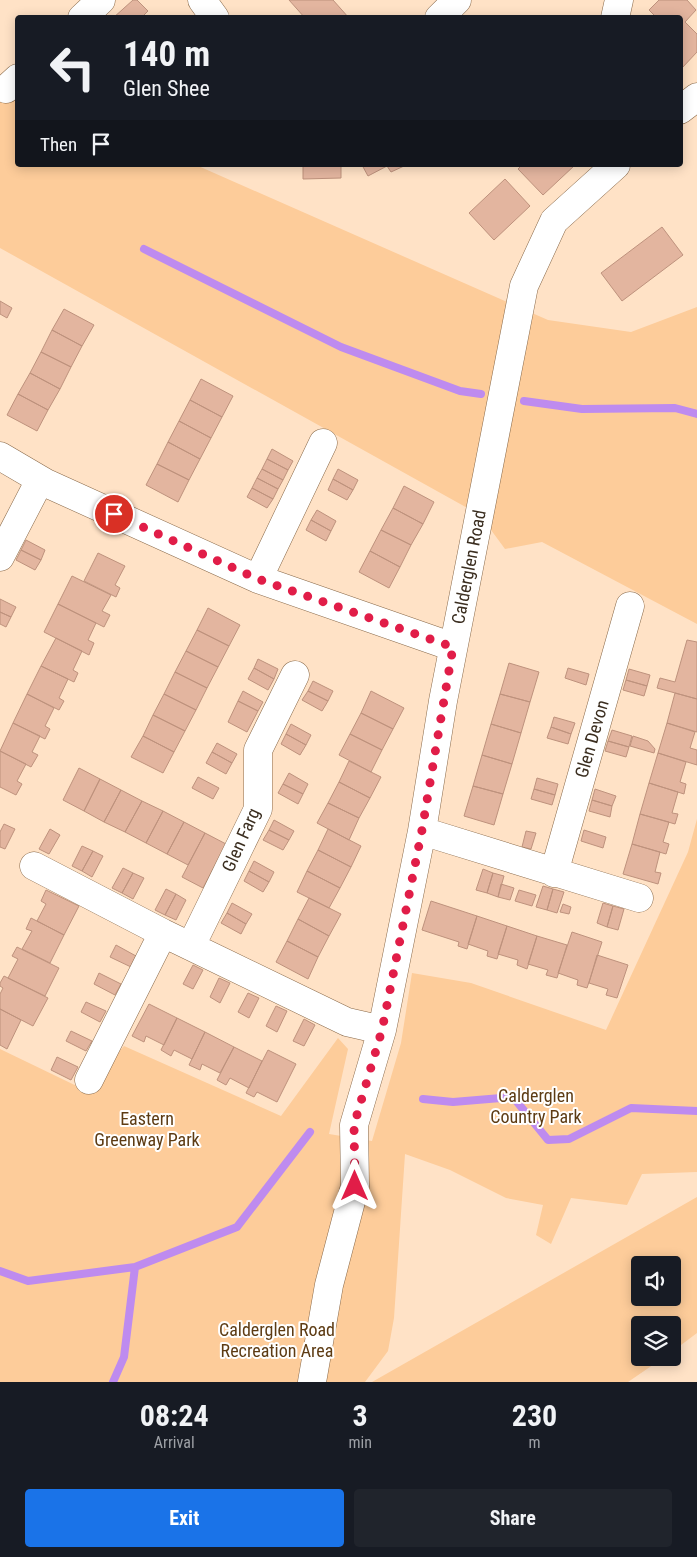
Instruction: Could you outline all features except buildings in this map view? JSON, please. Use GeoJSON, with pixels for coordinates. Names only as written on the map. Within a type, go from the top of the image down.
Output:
{"type":"FeatureCollection","features":[{"type":"Feature","properties":{"kind":"street"},"geometry":{"type":"LineString","coordinates":[[85,15],[101,0]]}},
{"type":"Feature","properties":{"kind":"street"},"geometry":{"type":"LineString","coordinates":[[202,0],[213,15]]}},
{"type":"Feature","properties":{"kind":"street"},"geometry":{"type":"LineString","coordinates":[[442,15],[457,0]]}},
{"type":"Feature","properties":{"kind":"street"},"geometry":{"type":"LineString","coordinates":[[616,15],[619,0]]}},
{"type":"Feature","properties":{"kind":"street"},"geometry":{"type":"LineString","coordinates":[[683,108],[697,97]]}},
{"type":"Feature","properties":{"kind":"street","name":"Calderglen Road"},"geometry":{"type":"LineString","coordinates":[[312,1382],[328,1284],[355,1186],[354,1125],[382,1030],[422,830],[453,647],[524,286],[554,220],[614,167]]}},
{"type":"Feature","properties":{"kind":"street"},"geometry":{"type":"LineString","coordinates":[[258,579],[323,444]]}},
{"type":"Feature","properties":{"kind":"street"},"geometry":{"type":"LineString","coordinates":[[0,456],[40,480],[258,579],[453,647]]}},
{"type":"Feature","properties":{"kind":"street"},"geometry":{"type":"LineString","coordinates":[[0,557],[40,480]]}},
{"type":"Feature","properties":{"kind":"street","name":"Glen Devon"},"geometry":{"type":"LineString","coordinates":[[554,873],[630,606]]}},
{"type":"Feature","properties":{"kind":"street","name":"Glen Farg"},"geometry":{"type":"LineString","coordinates":[[191,946],[258,809],[258,750],[295,675]]}},
{"type":"Feature","properties":{"kind":"street"},"geometry":{"type":"LineString","coordinates":[[422,830],[554,873],[639,898]]}},
{"type":"Feature","properties":{"kind":"street"},"geometry":{"type":"LineString","coordinates":[[34,866],[163,933],[346,1022],[382,1030]]}},
{"type":"Feature","properties":{"kind":"street"},"geometry":{"type":"LineString","coordinates":[[89,1080],[163,933]]}},
{"type":"Feature","properties":{"kind":"green space"},"geometry":{"type":"Polygon","coordinates":[[[0,79],[15,85],[15,167],[201,167],[548,320],[631,332],[697,307],[697,624],[542,542],[505,549],[480,515],[0,248],[0,79]]]}},
{"type":"Feature","properties":{"kind":"green space"},"geometry":{"type":"Polygon","coordinates":[[[697,819],[697,1172],[642,1174],[627,1205],[571,1198],[551,1244],[536,1235],[543,1205],[506,1198],[450,1170],[405,1154],[394,1318],[388,1351],[365,1382],[0,1382],[0,1049],[85,1090],[124,1046],[281,1116],[338,1038],[348,1049],[329,1134],[372,1141],[401,1043],[412,973],[471,983],[606,1030],[688,852],[697,819]]]}},
{"type":"Feature","properties":{"kind":"green space"},"geometry":{"type":"Polygon","coordinates":[[[697,1197],[697,1333],[681,1345],[681,1316],[631,1316],[631,1366],[651,1366],[628,1382],[372,1382],[697,1197]]]}},
{"type":"Feature","properties":{"kind":"waterway"},"geometry":{"type":"LineString","coordinates":[[144,249],[341,347],[460,391],[481,394]]}},
{"type":"Feature","properties":{"kind":"waterway"},"geometry":{"type":"LineString","coordinates":[[524,401],[582,409],[675,408],[697,414]]}},
{"type":"Feature","properties":{"kind":"waterway"},"geometry":{"type":"LineString","coordinates":[[423,1099],[453,1102],[513,1097],[548,1140],[569,1139],[631,1108],[697,1111]]}},
{"type":"Feature","properties":{"kind":"waterway"},"geometry":{"type":"LineString","coordinates":[[113,1382],[124,1357],[135,1267],[237,1227],[310,1132]]}},
{"type":"Feature","properties":{"kind":"waterway"},"geometry":{"type":"LineString","coordinates":[[0,1271],[28,1281],[135,1267]]}},
{"type":"Feature","properties":{"kind":"route"},"geometry":{"type":"LineString","coordinates":[[114,514],[258,579],[453,647],[422,830],[382,1030],[354,1125],[355,1186]]}},
{"type":"Feature","properties":{"kind":"park label","name":"Calderglen Country Park"},"geometry":{"type":"Point","coordinates":[536,1106]}},
{"type":"Feature","properties":{"kind":"park label","name":"Eastern Greenway Park"},"geometry":{"type":"Point","coordinates":[147,1129]}},
{"type":"Feature","properties":{"kind":"park label","name":"Calderglen Road Recreation Area"},"geometry":{"type":"Point","coordinates":[277,1340]}}]}
